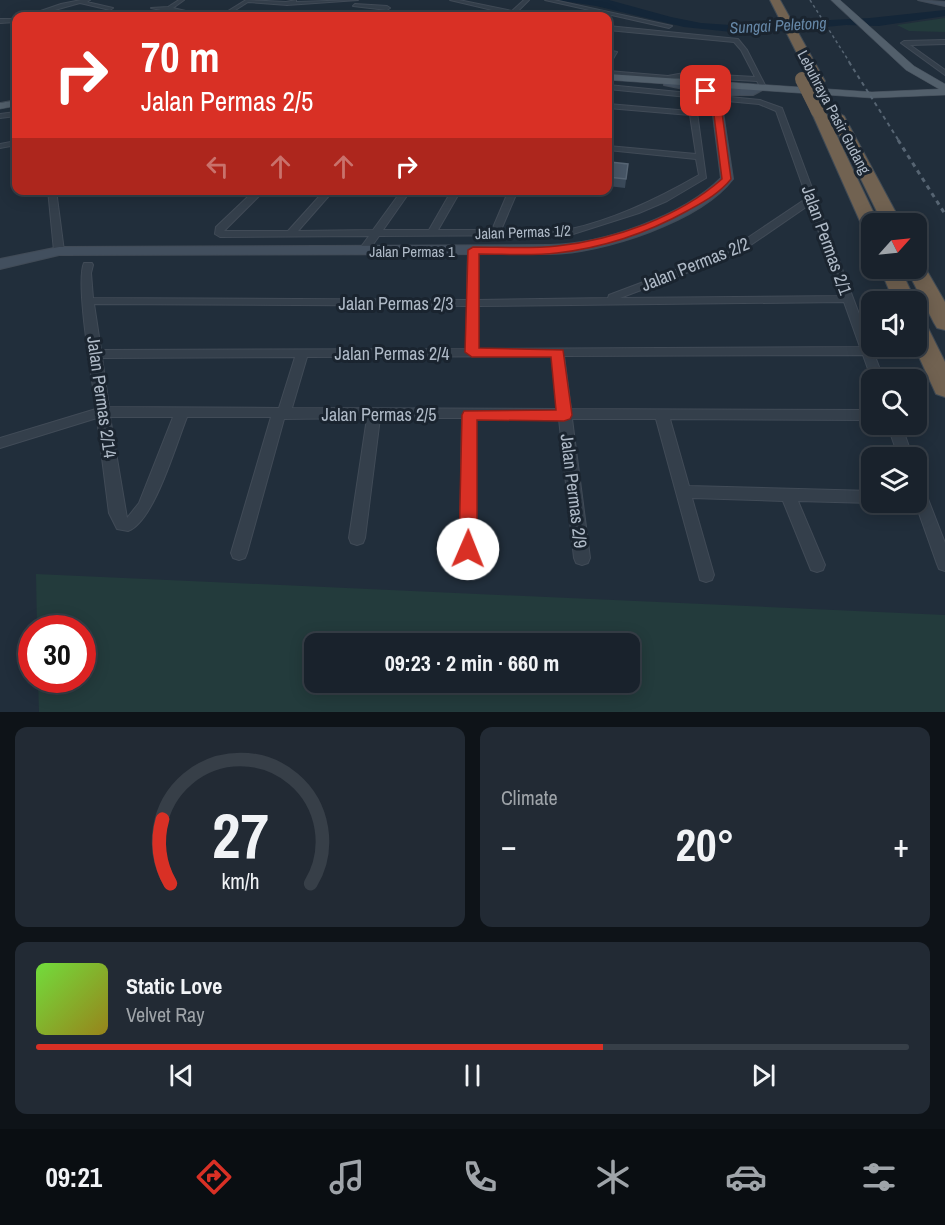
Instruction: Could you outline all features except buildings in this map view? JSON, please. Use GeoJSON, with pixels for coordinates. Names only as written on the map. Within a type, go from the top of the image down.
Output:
{"type":"FeatureCollection","features":[{"type":"Feature","properties":{"kind":"highway","name":"Lebuhraya Pasir Gudang"},"geometry":{"type":"LineString","coordinates":[[763,0],[773,20],[787,34],[818,81],[826,111],[866,213]]}},
{"type":"Feature","properties":{"kind":"highway","name":"Lebuhraya Pasir Gudang"},"geometry":{"type":"LineString","coordinates":[[776,0],[786,19],[787,34],[802,79],[826,111],[886,213]]}},
{"type":"Feature","properties":{"kind":"highway"},"geometry":{"type":"LineString","coordinates":[[922,279],[945,323]]}},
{"type":"Feature","properties":{"kind":"highway"},"geometry":{"type":"LineString","coordinates":[[927,350],[945,388]]}},
{"type":"Feature","properties":{"kind":"main road"},"geometry":{"type":"LineString","coordinates":[[835,0],[918,63],[945,78]]}},
{"type":"Feature","properties":{"kind":"main road"},"geometry":{"type":"LineString","coordinates":[[844,0],[858,16]]}},
{"type":"Feature","properties":{"kind":"main road"},"geometry":{"type":"LineString","coordinates":[[872,28],[910,68],[945,91]]}},
{"type":"Feature","properties":{"kind":"main road"},"geometry":{"type":"LineString","coordinates":[[918,63],[945,91]]}},
{"type":"Feature","properties":{"kind":"main road"},"geometry":{"type":"LineString","coordinates":[[908,93],[923,86],[925,83],[922,75]]}},
{"type":"Feature","properties":{"kind":"main road"},"geometry":{"type":"LineString","coordinates":[[612,76],[667,83],[761,86],[883,95],[926,96],[945,91]]}},
{"type":"Feature","properties":{"kind":"main road"},"geometry":{"type":"LineString","coordinates":[[883,95],[945,91]]}},
{"type":"Feature","properties":{"kind":"street"},"geometry":{"type":"LineString","coordinates":[[170,9],[182,0]]}},
{"type":"Feature","properties":{"kind":"street"},"geometry":{"type":"LineString","coordinates":[[287,4],[295,0]]}},
{"type":"Feature","properties":{"kind":"street"},"geometry":{"type":"LineString","coordinates":[[452,0],[508,12]]}},
{"type":"Feature","properties":{"kind":"street"},"geometry":{"type":"LineString","coordinates":[[514,12],[527,0]]}},
{"type":"Feature","properties":{"kind":"street"},"geometry":{"type":"LineString","coordinates":[[548,0],[604,12]]}},
{"type":"Feature","properties":{"kind":"street"},"geometry":{"type":"LineString","coordinates":[[922,0],[942,3]]}},
{"type":"Feature","properties":{"kind":"street"},"geometry":{"type":"LineString","coordinates":[[53,1],[85,1],[110,8]]}},
{"type":"Feature","properties":{"kind":"street"},"geometry":{"type":"LineString","coordinates":[[39,12],[71,1]]}},
{"type":"Feature","properties":{"kind":"street"},"geometry":{"type":"LineString","coordinates":[[230,12],[249,1],[287,4],[357,2],[387,8]]}},
{"type":"Feature","properties":{"kind":"street"},"geometry":{"type":"LineString","coordinates":[[154,8],[185,12]]}},
{"type":"Feature","properties":{"kind":"street"},"geometry":{"type":"LineString","coordinates":[[612,14],[692,31],[708,37]]}},
{"type":"Feature","properties":{"kind":"street"},"geometry":{"type":"LineString","coordinates":[[612,28],[730,38],[740,42],[761,86]]}},
{"type":"Feature","properties":{"kind":"street"},"geometry":{"type":"LineString","coordinates":[[945,42],[904,43],[945,73]]}},
{"type":"Feature","properties":{"kind":"street"},"geometry":{"type":"LineString","coordinates":[[612,62],[614,52]]}},
{"type":"Feature","properties":{"kind":"street"},"geometry":{"type":"LineString","coordinates":[[612,76],[668,78],[684,75],[761,86]]}},
{"type":"Feature","properties":{"kind":"street"},"geometry":{"type":"LineString","coordinates":[[612,77],[691,96],[716,98],[722,92],[753,92],[761,86]]}},
{"type":"Feature","properties":{"kind":"street"},"geometry":{"type":"LineString","coordinates":[[667,83],[706,91],[716,98]]}},
{"type":"Feature","properties":{"kind":"street","name":"Jalan Permas 1/2"},"geometry":{"type":"LineString","coordinates":[[256,195],[219,229],[220,234],[570,232],[636,211],[664,199],[703,176],[691,96]]}},
{"type":"Feature","properties":{"kind":"street","name":"Jalan Permas 2/1"},"geometry":{"type":"LineString","coordinates":[[716,98],[771,105],[779,110],[861,332]]}},
{"type":"Feature","properties":{"kind":"street","name":"Jalan Permas 1"},"geometry":{"type":"LineString","coordinates":[[0,264],[59,251],[555,250],[586,245],[662,220],[711,194],[727,179],[716,98]]}},
{"type":"Feature","properties":{"kind":"street"},"geometry":{"type":"LineString","coordinates":[[612,104],[694,112]]}},
{"type":"Feature","properties":{"kind":"street"},"geometry":{"type":"LineString","coordinates":[[612,148],[700,157]]}},
{"type":"Feature","properties":{"kind":"street"},"geometry":{"type":"LineString","coordinates":[[53,195],[59,251]]}},
{"type":"Feature","properties":{"kind":"street"},"geometry":{"type":"LineString","coordinates":[[289,235],[325,195]]}},
{"type":"Feature","properties":{"kind":"street"},"geometry":{"type":"LineString","coordinates":[[363,251],[403,195]]}},
{"type":"Feature","properties":{"kind":"street"},"geometry":{"type":"LineString","coordinates":[[431,234],[454,195]]}},
{"type":"Feature","properties":{"kind":"street"},"geometry":{"type":"LineString","coordinates":[[495,233],[512,195]]}},
{"type":"Feature","properties":{"kind":"street","name":"Jalan Permas 2/2"},"geometry":{"type":"LineString","coordinates":[[603,300],[735,251],[813,198]]}},
{"type":"Feature","properties":{"kind":"street"},"geometry":{"type":"LineString","coordinates":[[472,352],[473,250]]}},
{"type":"Feature","properties":{"kind":"street","name":"Jalan Permas 2/14"},"geometry":{"type":"LineString","coordinates":[[88,265],[86,273],[88,301],[117,513],[122,524],[128,525],[139,516],[145,507],[182,412]]}},
{"type":"Feature","properties":{"kind":"street","name":"Jalan Permas 2/3"},"geometry":{"type":"LineString","coordinates":[[88,301],[473,303],[848,298]]}},
{"type":"Feature","properties":{"kind":"street","name":"Jalan Permas 2/4"},"geometry":{"type":"LineString","coordinates":[[96,354],[861,351]]}},
{"type":"Feature","properties":{"kind":"street"},"geometry":{"type":"LineString","coordinates":[[239,553],[302,353]]}},
{"type":"Feature","properties":{"kind":"street","name":"Jalan Permas 2/9"},"geometry":{"type":"LineString","coordinates":[[558,353],[582,558]]}},
{"type":"Feature","properties":{"kind":"street","name":"Jalan Permas 2/5"},"geometry":{"type":"LineString","coordinates":[[0,443],[103,412],[861,415]]}},
{"type":"Feature","properties":{"kind":"street"},"geometry":{"type":"LineString","coordinates":[[357,538],[374,414]]}},
{"type":"Feature","properties":{"kind":"street"},"geometry":{"type":"LineString","coordinates":[[662,414],[706,575]]}},
{"type":"Feature","properties":{"kind":"street"},"geometry":{"type":"LineString","coordinates":[[468,549],[469,415]]}},
{"type":"Feature","properties":{"kind":"street"},"geometry":{"type":"LineString","coordinates":[[683,492],[861,497]]}},
{"type":"Feature","properties":{"kind":"street"},"geometry":{"type":"LineString","coordinates":[[788,495],[818,565]]}},
{"type":"Feature","properties":{"kind":"street"},"geometry":{"type":"LineString","coordinates":[[925,513],[945,564]]}},
{"type":"Feature","properties":{"kind":"green space"},"geometry":{"type":"Polygon","coordinates":[[[945,18],[945,32],[909,31],[897,25],[945,18]]]}},
{"type":"Feature","properties":{"kind":"green space"},"geometry":{"type":"Polygon","coordinates":[[[36,574],[945,615],[945,712],[39,712],[38,693],[96,693],[96,615],[37,615],[36,574]]]}},
{"type":"Feature","properties":{"kind":"water","name":"Sungai Peletong"},"geometry":{"type":"Polygon","coordinates":[[[557,0],[609,0],[671,17],[701,23],[730,25],[870,18],[945,10],[945,16],[879,26],[846,25],[751,34],[684,27],[596,6],[557,0]]]}},
{"type":"Feature","properties":{"kind":"railway"},"geometry":{"type":"LineString","coordinates":[[810,0],[850,63]]}},
{"type":"Feature","properties":{"kind":"railway"},"geometry":{"type":"LineString","coordinates":[[849,62],[899,141]]}},
{"type":"Feature","properties":{"kind":"railway"},"geometry":{"type":"LineString","coordinates":[[898,140],[945,214]]}},
{"type":"Feature","properties":{"kind":"route"},"geometry":{"type":"LineString","coordinates":[[468,549],[469,415],[564,415],[558,353],[472,352],[473,250],[555,250],[586,245],[662,220],[711,194],[727,179],[716,98],[706,91]]}}]}
